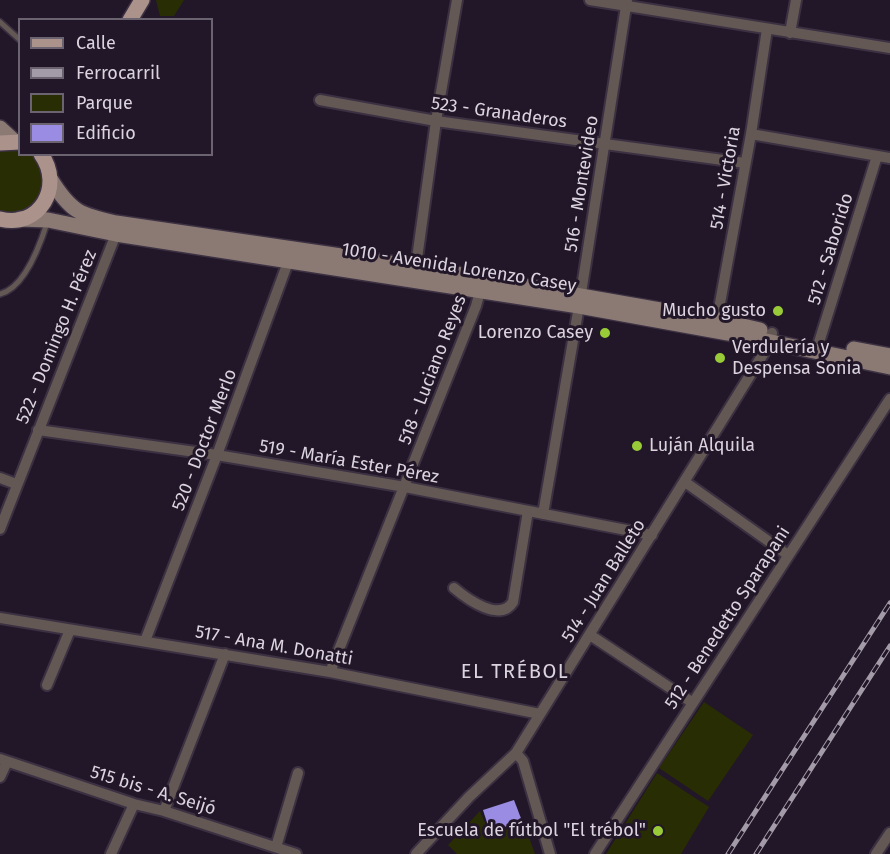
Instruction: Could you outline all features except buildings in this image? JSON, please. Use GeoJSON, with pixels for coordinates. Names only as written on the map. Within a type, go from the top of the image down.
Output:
{"type":"FeatureCollection","features":[{"type":"Feature","properties":{"kind":"main road"},"geometry":{"type":"LineString","coordinates":[[131,18],[142,0]]}},
{"type":"Feature","properties":{"kind":"main road"},"geometry":{"type":"LineString","coordinates":[[0,128],[11,142]]}},
{"type":"Feature","properties":{"kind":"main road"},"geometry":{"type":"LineString","coordinates":[[0,230],[11,220],[29,216],[43,205],[50,189],[51,168]]}},
{"type":"Feature","properties":{"kind":"main road","name":"1010 - Avenida Lorenzo Casey"},"geometry":{"type":"LineString","coordinates":[[51,168],[59,194],[78,212],[116,228]]}},
{"type":"Feature","properties":{"kind":"main road","name":"1010 - Avenida Lorenzo Casey"},"geometry":{"type":"LineString","coordinates":[[11,220],[48,220],[116,228],[415,273],[716,325],[818,347],[890,356]]}},
{"type":"Feature","properties":{"kind":"main road","name":"1010 - Avenida Lorenzo Casey"},"geometry":{"type":"LineString","coordinates":[[818,347],[890,367]]}},
{"type":"Feature","properties":{"kind":"street"},"geometry":{"type":"LineString","coordinates":[[415,273],[436,121],[457,0]]}},
{"type":"Feature","properties":{"kind":"street"},"geometry":{"type":"LineString","coordinates":[[590,0],[626,3],[767,30],[890,48]]}},
{"type":"Feature","properties":{"kind":"street"},"geometry":{"type":"LineString","coordinates":[[790,33],[796,0]]}},
{"type":"Feature","properties":{"kind":"street","name":"516 - Montevideo"},"geometry":{"type":"LineString","coordinates":[[543,514],[580,301],[626,3]]}},
{"type":"Feature","properties":{"kind":"street","name":"514 - Victoria"},"geometry":{"type":"LineString","coordinates":[[716,325],[751,134],[767,30]]}},
{"type":"Feature","properties":{"kind":"street","name":"523 - Granaderos"},"geometry":{"type":"LineString","coordinates":[[320,100],[436,121],[745,163]]}},
{"type":"Feature","properties":{"kind":"street"},"geometry":{"type":"LineString","coordinates":[[751,134],[890,158]]}},
{"type":"Feature","properties":{"kind":"street","name":"512 - Saborido"},"geometry":{"type":"LineString","coordinates":[[818,347],[877,156]]}},
{"type":"Feature","properties":{"kind":"street","name":"522 - Domingo H. Pérez"},"geometry":{"type":"LineString","coordinates":[[0,529],[116,228]]}},
{"type":"Feature","properties":{"kind":"street","name":"520 - Doctor Merlo"},"geometry":{"type":"LineString","coordinates":[[145,641],[217,456],[291,255]]}},
{"type":"Feature","properties":{"kind":"street","name":"518 - Luciano Reyes"},"geometry":{"type":"LineString","coordinates":[[330,672],[405,488],[482,284]]}},
{"type":"Feature","properties":{"kind":"street","name":"514 - Juan Balleto"},"geometry":{"type":"LineString","coordinates":[[416,854],[469,797],[516,753],[686,482],[771,338]]}},
{"type":"Feature","properties":{"kind":"street","name":"512 - Benedetto Sparapani"},"geometry":{"type":"LineString","coordinates":[[595,854],[890,399]]}},
{"type":"Feature","properties":{"kind":"street","name":"519 - María Ester Pérez"},"geometry":{"type":"LineString","coordinates":[[38,429],[405,488],[652,535]]}},
{"type":"Feature","properties":{"kind":"street"},"geometry":{"type":"LineString","coordinates":[[0,478],[16,484]]}},
{"type":"Feature","properties":{"kind":"street"},"geometry":{"type":"LineString","coordinates":[[686,482],[788,555]]}},
{"type":"Feature","properties":{"kind":"street"},"geometry":{"type":"LineString","coordinates":[[454,588],[480,607],[502,610],[509,608],[513,602],[528,511]]}},
{"type":"Feature","properties":{"kind":"street","name":"517 - Ana M. Donatti"},"geometry":{"type":"LineString","coordinates":[[0,618],[330,672],[540,714]]}},
{"type":"Feature","properties":{"kind":"street"},"geometry":{"type":"LineString","coordinates":[[47,685],[70,630]]}},
{"type":"Feature","properties":{"kind":"street"},"geometry":{"type":"LineString","coordinates":[[590,635],[693,703]]}},
{"type":"Feature","properties":{"kind":"street"},"geometry":{"type":"LineString","coordinates":[[164,811],[225,654]]}},
{"type":"Feature","properties":{"kind":"street"},"geometry":{"type":"LineString","coordinates":[[516,753],[522,761],[550,854]]}},
{"type":"Feature","properties":{"kind":"street"},"geometry":{"type":"LineString","coordinates":[[0,777],[4,761]]}},
{"type":"Feature","properties":{"kind":"street","name":"515 bis - A. Seijó"},"geometry":{"type":"LineString","coordinates":[[4,761],[296,854]]}},
{"type":"Feature","properties":{"kind":"street"},"geometry":{"type":"LineString","coordinates":[[276,847],[298,773]]}},
{"type":"Feature","properties":{"kind":"street"},"geometry":{"type":"LineString","coordinates":[[111,854],[134,804]]}},
{"type":"Feature","properties":{"kind":"street"},"geometry":{"type":"LineString","coordinates":[[876,854],[890,833]]}},
{"type":"Feature","properties":{"kind":"lane"},"geometry":{"type":"LineString","coordinates":[[0,22],[18,38]]}},
{"type":"Feature","properties":{"kind":"lane"},"geometry":{"type":"LineString","coordinates":[[0,294],[15,285],[27,269],[39,248],[48,220]]}},
{"type":"Feature","properties":{"kind":"green space"},"geometry":{"type":"Polygon","coordinates":[[[156,0],[184,0],[174,16],[160,16],[156,0]]]}},
{"type":"Feature","properties":{"kind":"green space"},"geometry":{"type":"Polygon","coordinates":[[[0,146],[18,146],[18,156],[36,156],[45,169],[40,202],[21,215],[0,215],[0,146]]]}},
{"type":"Feature","properties":{"kind":"green space"},"geometry":{"type":"Polygon","coordinates":[[[704,702],[753,735],[708,801],[659,768],[704,702]]]}},
{"type":"Feature","properties":{"kind":"green space","name":"Escuela de fútbol \"El trébol\""},"geometry":{"type":"Polygon","coordinates":[[[657,773],[709,807],[681,854],[606,854],[657,773]]]}},
{"type":"Feature","properties":{"kind":"green space"},"geometry":{"type":"Polygon","coordinates":[[[480,811],[490,835],[524,823],[535,854],[457,854],[448,845],[480,811]]]}},
{"type":"Feature","properties":{"kind":"railway"},"geometry":{"type":"LineString","coordinates":[[728,854],[890,603]]}},
{"type":"Feature","properties":{"kind":"railway"},"geometry":{"type":"LineString","coordinates":[[756,854],[890,646]]}},
{"type":"Feature","properties":{"kind":"place","name":"Mucho gusto"},"geometry":{"type":"Point","coordinates":[778,311]}},
{"type":"Feature","properties":{"kind":"place","name":"Lorenzo Casey"},"geometry":{"type":"Point","coordinates":[605,333]}},
{"type":"Feature","properties":{"kind":"place","name":"Verdulería y Despensa Sonia"},"geometry":{"type":"Point","coordinates":[720,358]}},
{"type":"Feature","properties":{"kind":"place","name":"Luján Alquila"},"geometry":{"type":"Point","coordinates":[637,446]}},
{"type":"Feature","properties":{"kind":"place","name":"Escuela de fútbol \"El trébol\""},"geometry":{"type":"Point","coordinates":[658,831]}},
{"type":"Feature","properties":{"kind":"district","name":"EL TRÉBOL"},"geometry":{"type":"Point","coordinates":[515,672]}}]}
